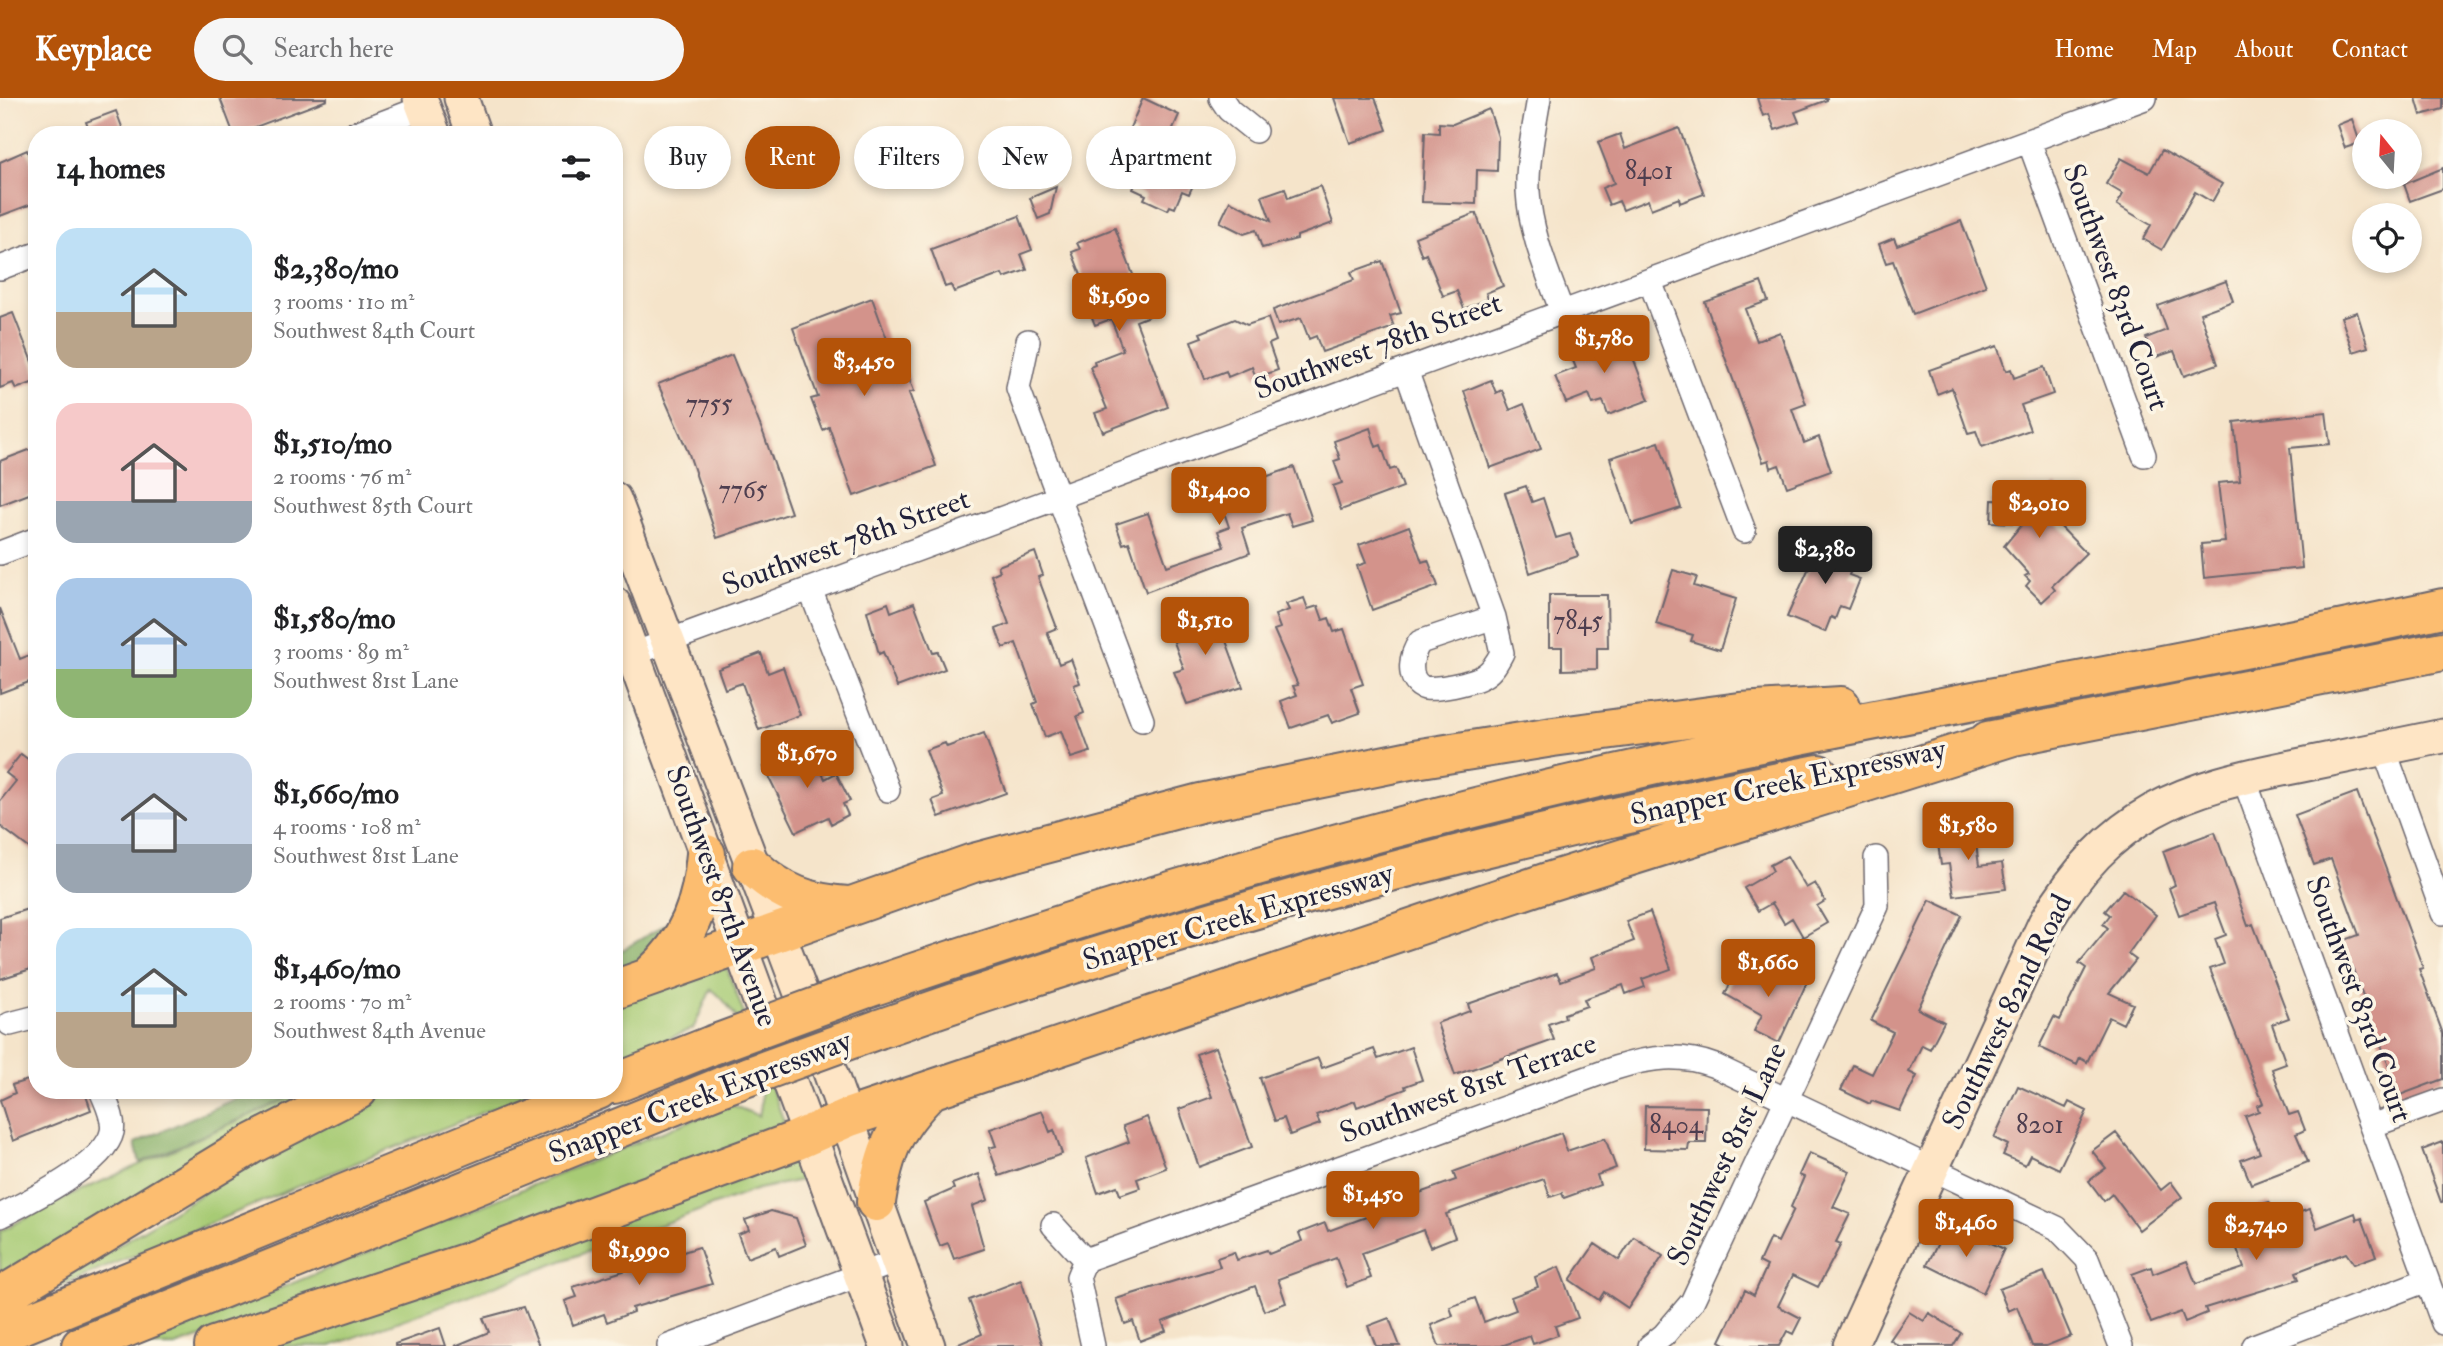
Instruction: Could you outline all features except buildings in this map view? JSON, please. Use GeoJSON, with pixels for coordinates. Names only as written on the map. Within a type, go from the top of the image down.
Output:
{"type":"FeatureCollection","features":[{"type":"Feature","properties":{"kind":"highway","name":"Snapper Creek Expressway"},"geometry":{"type":"LineString","coordinates":[[623,1080],[865,989],[1131,902],[1386,830],[1671,761],[2443,608]]}},
{"type":"Feature","properties":{"kind":"highway","name":"Snapper Creek Expressway"},"geometry":{"type":"LineString","coordinates":[[80,1346],[724,1085],[879,1029],[1120,949],[1379,875],[1679,803],[2443,651]]}},
{"type":"Feature","properties":{"kind":"highway"},"geometry":{"type":"LineString","coordinates":[[631,984],[973,863],[1097,829],[1281,785],[1415,759],[1740,712],[1993,696]]}},
{"type":"Feature","properties":{"kind":"highway"},"geometry":{"type":"LineString","coordinates":[[214,1346],[468,1262],[810,1135],[847,1118],[1535,886],[2012,736]]}},
{"type":"Feature","properties":{"kind":"highway"},"geometry":{"type":"LineString","coordinates":[[631,984],[667,961],[690,929],[703,888],[706,854]]}},
{"type":"Feature","properties":{"kind":"highway"},"geometry":{"type":"LineString","coordinates":[[752,866],[769,882],[794,897],[848,906]]}},
{"type":"Feature","properties":{"kind":"highway"},"geometry":{"type":"LineString","coordinates":[[876,1202],[892,1137],[910,1111],[931,1090]]}},
{"type":"Feature","properties":{"kind":"highway"},"geometry":{"type":"LineString","coordinates":[[0,1297],[252,1144],[340,1099]]}},
{"type":"Feature","properties":{"kind":"highway","name":"Snapper Creek Expressway"},"geometry":{"type":"LineString","coordinates":[[0,1334],[576,1099]]}},
{"type":"Feature","properties":{"kind":"main road"},"geometry":{"type":"LineString","coordinates":[[461,98],[471,126]]}},
{"type":"Feature","properties":{"kind":"main road","name":"Southwest 87th Avenue"},"geometry":{"type":"LineString","coordinates":[[623,524],[847,1118],[928,1346]]}},
{"type":"Feature","properties":{"kind":"main road","name":"Southwest 87th Avenue"},"geometry":{"type":"LineString","coordinates":[[623,627],[887,1346]]}},
{"type":"Feature","properties":{"kind":"main road","name":"Southwest 82nd Road"},"geometry":{"type":"LineString","coordinates":[[1850,1346],[1930,1167],[2056,904],[2092,857],[2124,829],[2155,808],[2195,790],[2244,776],[2443,736]]}},
{"type":"Feature","properties":{"kind":"street"},"geometry":{"type":"LineString","coordinates":[[1221,98],[1229,110],[1255,131]]}},
{"type":"Feature","properties":{"kind":"street"},"geometry":{"type":"LineString","coordinates":[[1539,98],[1529,157],[1529,204],[1536,240],[1562,312]]}},
{"type":"Feature","properties":{"kind":"street","name":"Southwest 78th Street"},"geometry":{"type":"LineString","coordinates":[[633,653],[2145,98]]}},
{"type":"Feature","properties":{"kind":"street"},"geometry":{"type":"LineString","coordinates":[[379,126],[432,109]]}},
{"type":"Feature","properties":{"kind":"street","name":"Southwest 83rd Court"},"geometry":{"type":"LineString","coordinates":[[2029,141],[2144,455]]}},
{"type":"Feature","properties":{"kind":"street"},"geometry":{"type":"LineString","coordinates":[[0,268],[28,257]]}},
{"type":"Feature","properties":{"kind":"street"},"geometry":{"type":"LineString","coordinates":[[1650,281],[1744,531]]}},
{"type":"Feature","properties":{"kind":"street"},"geometry":{"type":"LineString","coordinates":[[1028,341],[1018,388],[1142,720]]}},
{"type":"Feature","properties":{"kind":"street"},"geometry":{"type":"LineString","coordinates":[[1406,370],[1494,617]]}},
{"type":"Feature","properties":{"kind":"street"},"geometry":{"type":"LineString","coordinates":[[0,553],[28,542]]}},
{"type":"Feature","properties":{"kind":"street"},"geometry":{"type":"LineString","coordinates":[[810,589],[888,790]]}},
{"type":"Feature","properties":{"kind":"street"},"geometry":{"type":"LineString","coordinates":[[2384,748],[2443,913]]}},
{"type":"Feature","properties":{"kind":"street","name":"Southwest 83rd Court"},"geometry":{"type":"LineString","coordinates":[[2244,776],[2443,1323]]}},
{"type":"Feature","properties":{"kind":"street","name":"Southwest 81st Lane"},"geometry":{"type":"LineString","coordinates":[[1650,1346],[1664,1335],[1692,1302],[1877,906],[1876,858]]}},
{"type":"Feature","properties":{"kind":"street"},"geometry":{"type":"LineString","coordinates":[[9,1024],[28,1019]]}},
{"type":"Feature","properties":{"kind":"street","name":"Southwest 81st Terrace"},"geometry":{"type":"LineString","coordinates":[[1084,1260],[1637,1062],[1679,1057],[1705,1062],[2047,1222],[2066,1236],[2087,1259],[2121,1346]]}},
{"type":"Feature","properties":{"kind":"street"},"geometry":{"type":"LineString","coordinates":[[0,1216],[66,1179],[102,1150],[111,1135],[112,1121],[104,1099]]}},
{"type":"Feature","properties":{"kind":"street"},"geometry":{"type":"LineString","coordinates":[[2371,1126],[2443,1100]]}},
{"type":"Feature","properties":{"kind":"street"},"geometry":{"type":"LineString","coordinates":[[1053,1225],[1084,1260],[1077,1277],[1093,1346]]}},
{"type":"Feature","properties":{"kind":"street"},"geometry":{"type":"LineString","coordinates":[[669,1346],[897,1261]]}},
{"type":"Feature","properties":{"kind":"street"},"geometry":{"type":"LineString","coordinates":[[2254,1346],[2427,1280]]}},
{"type":"Feature","properties":{"kind":"green space"},"geometry":{"type":"Polygon","coordinates":[[[671,921],[675,941],[623,971],[623,950],[671,921]]]}},
{"type":"Feature","properties":{"kind":"green space"},"geometry":{"type":"Polygon","coordinates":[[[725,963],[786,1127],[454,1254],[175,1346],[139,1346],[716,1110],[732,1105],[759,1116],[760,1084],[750,1047],[733,1013],[711,989],[693,1029],[623,1056],[623,998],[725,963]]]}},
{"type":"Feature","properties":{"kind":"green space"},"geometry":{"type":"Polygon","coordinates":[[[235,1099],[286,1099],[140,1163],[135,1143],[235,1099]]]}},
{"type":"Feature","properties":{"kind":"green space"},"geometry":{"type":"Polygon","coordinates":[[[287,1099],[313,1099],[0,1286],[0,1231],[69,1196],[287,1099]]]}},
{"type":"Feature","properties":{"kind":"green space"},"geometry":{"type":"Polygon","coordinates":[[[364,1099],[516,1099],[313,1180],[28,1300],[339,1110],[364,1099]]]}},
{"type":"Feature","properties":{"kind":"green space"},"geometry":{"type":"Polygon","coordinates":[[[788,1163],[799,1168],[806,1179],[758,1189],[331,1346],[250,1346],[788,1163]]]}}]}
